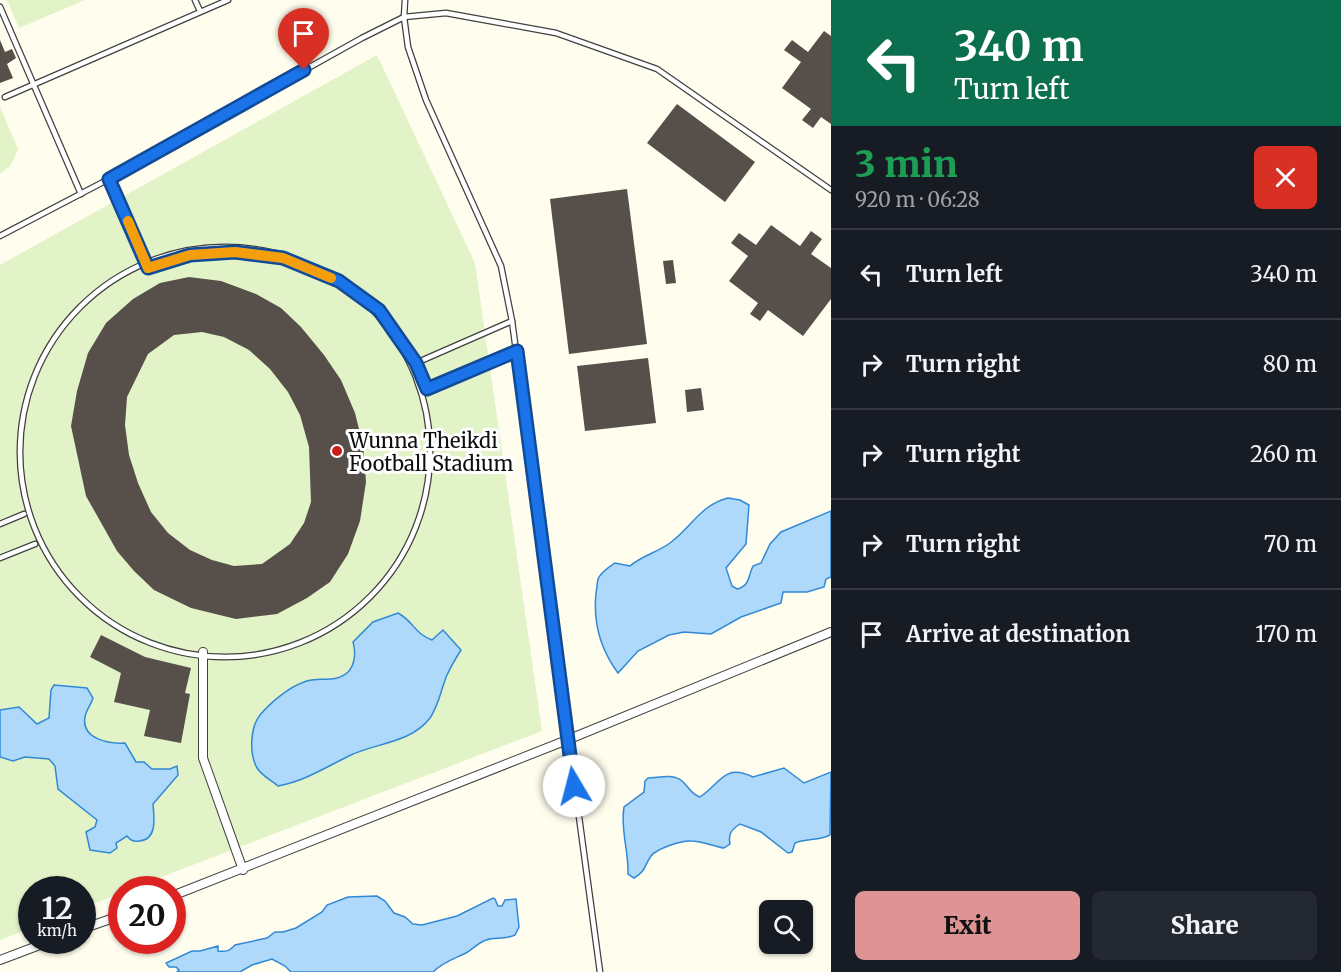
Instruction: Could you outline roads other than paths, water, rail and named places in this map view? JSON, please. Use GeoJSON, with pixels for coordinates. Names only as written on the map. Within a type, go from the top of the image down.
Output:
{"type":"FeatureCollection","features":[{"type":"Feature","properties":{"kind":"street"},"geometry":{"type":"LineString","coordinates":[[186,891],[567,740],[831,632]]}},
{"type":"Feature","properties":{"kind":"street"},"geometry":{"type":"LineString","coordinates":[[203,652],[203,758],[243,870]]}},
{"type":"Feature","properties":{"kind":"street"},"geometry":{"type":"LineString","coordinates":[[0,960],[18,953]]}},
{"type":"Feature","properties":{"kind":"lane"},"geometry":{"type":"LineString","coordinates":[[195,0],[200,11]]}},
{"type":"Feature","properties":{"kind":"lane"},"geometry":{"type":"LineString","coordinates":[[5,97],[228,0]]}},
{"type":"Feature","properties":{"kind":"lane"},"geometry":{"type":"LineString","coordinates":[[405,0],[404,17],[408,47],[426,100],[501,267],[512,321],[600,972]]}},
{"type":"Feature","properties":{"kind":"lane"},"geometry":{"type":"LineString","coordinates":[[0,7],[81,194]]}},
{"type":"Feature","properties":{"kind":"lane"},"geometry":{"type":"LineString","coordinates":[[0,237],[362,38],[404,17],[446,13],[556,33],[657,69],[831,190]]}},
{"type":"Feature","properties":{"kind":"lane"},"geometry":{"type":"LineString","coordinates":[[109,179],[148,268]]}},
{"type":"Feature","properties":{"kind":"lane"},"geometry":{"type":"LineString","coordinates":[[235,252],[283,258],[339,281],[379,310],[416,363],[427,389],[434,432],[434,471],[421,517],[396,561],[370,593],[334,621],[293,641],[249,651],[203,652],[169,648],[129,634],[99,618],[64,586],[35,544],[24,514],[15,472],[19,413],[37,364],[62,327],[103,292],[148,268],[190,255],[235,252]]}},
{"type":"Feature","properties":{"kind":"lane"},"geometry":{"type":"LineString","coordinates":[[416,363],[512,321]]}},
{"type":"Feature","properties":{"kind":"lane"},"geometry":{"type":"LineString","coordinates":[[427,389],[517,351]]}},
{"type":"Feature","properties":{"kind":"lane"},"geometry":{"type":"LineString","coordinates":[[0,524],[24,514]]}},
{"type":"Feature","properties":{"kind":"lane"},"geometry":{"type":"LineString","coordinates":[[0,558],[35,544]]}},
{"type":"Feature","properties":{"kind":"water"},"geometry":{"type":"Polygon","coordinates":[[[728,498],[740,500],[749,505],[746,544],[726,568],[732,586],[737,589],[744,586],[753,566],[761,563],[770,544],[781,532],[831,511],[831,577],[826,579],[824,587],[807,592],[783,592],[781,603],[741,617],[711,634],[684,632],[669,635],[638,651],[618,673],[607,655],[597,625],[595,604],[599,576],[615,563],[630,566],[665,546],[703,511],[718,501],[728,498]]]}},
{"type":"Feature","properties":{"kind":"water"},"geometry":{"type":"Polygon","coordinates":[[[398,613],[421,634],[432,640],[443,630],[461,650],[447,675],[430,718],[413,733],[403,738],[351,755],[297,781],[278,786],[264,776],[254,762],[252,748],[254,727],[260,715],[280,696],[298,684],[310,680],[343,676],[352,666],[353,642],[373,622],[398,613]]]}},
{"type":"Feature","properties":{"kind":"water"},"geometry":{"type":"Polygon","coordinates":[[[54,685],[87,688],[93,698],[86,714],[85,724],[87,730],[98,739],[125,743],[136,762],[144,762],[152,769],[170,769],[177,766],[178,775],[153,804],[154,827],[145,840],[134,841],[127,836],[116,843],[117,848],[110,853],[90,850],[86,832],[95,827],[97,820],[58,789],[55,766],[49,759],[25,757],[13,761],[0,757],[0,710],[19,707],[37,724],[49,718],[51,690],[54,685]]]}},
{"type":"Feature","properties":{"kind":"water"},"geometry":{"type":"Polygon","coordinates":[[[784,768],[804,783],[831,772],[830,835],[795,843],[792,852],[788,853],[761,832],[740,824],[731,832],[730,844],[724,848],[695,841],[676,843],[654,853],[643,871],[634,878],[628,874],[623,824],[624,807],[644,792],[645,781],[648,778],[678,779],[700,797],[729,773],[743,773],[753,777],[784,768]]]}},
{"type":"Feature","properties":{"kind":"water"},"geometry":{"type":"Polygon","coordinates":[[[377,896],[385,901],[394,913],[405,917],[413,924],[422,925],[457,916],[493,898],[498,906],[502,906],[505,900],[516,899],[519,927],[515,935],[483,941],[433,972],[291,972],[272,959],[252,965],[240,972],[177,972],[179,970],[176,967],[169,967],[166,963],[192,951],[218,946],[218,951],[226,951],[235,945],[267,938],[275,932],[296,928],[322,912],[327,905],[348,897],[377,896]]]}},
{"type":"Feature","properties":{"kind":"place","name":"Wunna Theikdi Football Stadium"},"geometry":{"type":"Point","coordinates":[337,451]}}]}
